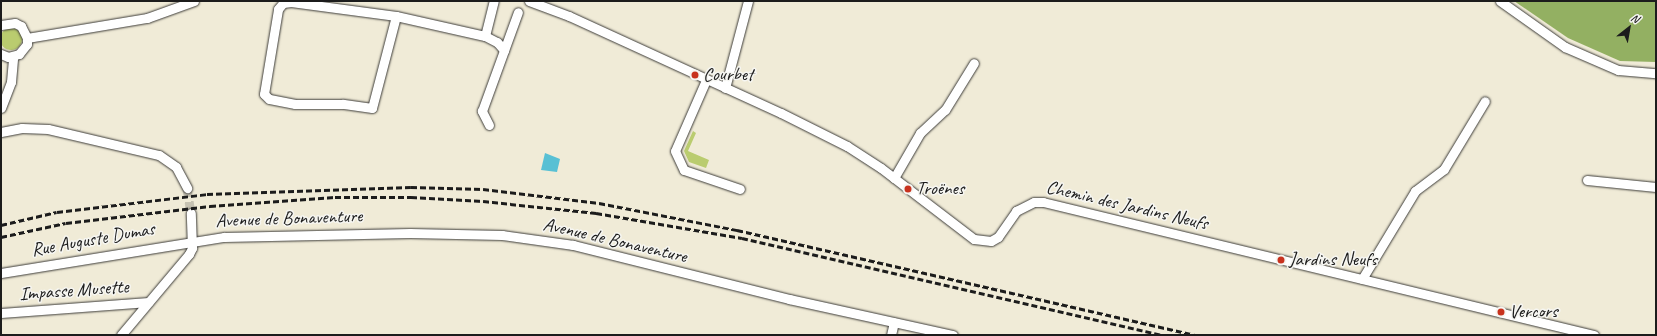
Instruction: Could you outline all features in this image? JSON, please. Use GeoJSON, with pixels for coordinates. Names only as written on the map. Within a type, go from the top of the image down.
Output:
{"type":"FeatureCollection","features":[{"type":"Feature","properties":{"kind":"street"},"geometry":{"type":"LineString","coordinates":[[27,38],[147,18],[194,1]]}},
{"type":"Feature","properties":{"kind":"street"},"geometry":{"type":"LineString","coordinates":[[485,36],[494,1]]}},
{"type":"Feature","properties":{"kind":"street","name":"Chemin des Jardins Neufs"},"geometry":{"type":"LineString","coordinates":[[529,1],[582,22],[844,144],[894,178],[974,239],[984,242],[991,241],[998,237],[1016,212],[1024,206],[1043,202],[1594,335]]}},
{"type":"Feature","properties":{"kind":"street"},"geometry":{"type":"LineString","coordinates":[[725,88],[748,1]]}},
{"type":"Feature","properties":{"kind":"street"},"geometry":{"type":"LineString","coordinates":[[1500,1],[1565,46],[1618,70],[1656,73]]}},
{"type":"Feature","properties":{"kind":"street"},"geometry":{"type":"LineString","coordinates":[[396,16],[372,108],[342,104],[295,104],[270,98],[262,91],[278,9],[283,3],[367,11],[396,16],[485,36],[497,42],[504,50]]}},
{"type":"Feature","properties":{"kind":"street"},"geometry":{"type":"LineString","coordinates":[[489,125],[482,110],[518,12]]}},
{"type":"Feature","properties":{"kind":"street"},"geometry":{"type":"LineString","coordinates":[[1,25],[15,23],[21,26],[27,38],[24,50],[13,57],[1,54]]}},
{"type":"Feature","properties":{"kind":"street"},"geometry":{"type":"LineString","coordinates":[[1,108],[11,82],[13,57]]}},
{"type":"Feature","properties":{"kind":"street"},"geometry":{"type":"LineString","coordinates":[[894,178],[920,133],[945,110],[974,63]]}},
{"type":"Feature","properties":{"kind":"street"},"geometry":{"type":"LineString","coordinates":[[706,80],[675,151],[684,170],[740,189]]}},
{"type":"Feature","properties":{"kind":"street"},"geometry":{"type":"LineString","coordinates":[[1362,279],[1415,191],[1444,169],[1485,101]]}},
{"type":"Feature","properties":{"kind":"street"},"geometry":{"type":"LineString","coordinates":[[1,132],[22,128],[48,129],[159,156],[176,167],[187,188]]}},
{"type":"Feature","properties":{"kind":"street"},"geometry":{"type":"LineString","coordinates":[[1587,180],[1656,187]]}},
{"type":"Feature","properties":{"kind":"street"},"geometry":{"type":"LineString","coordinates":[[121,335],[189,254],[192,240],[191,213]]}},
{"type":"Feature","properties":{"kind":"street","name":"Avenue de Bonaventure"},"geometry":{"type":"LineString","coordinates":[[192,240],[224,237],[410,233],[502,235],[573,244],[789,299],[953,335]]}},
{"type":"Feature","properties":{"kind":"street","name":"Rue Auguste Dumas"},"geometry":{"type":"LineString","coordinates":[[1,274],[192,240]]}},
{"type":"Feature","properties":{"kind":"street","name":"Impasse Musette"},"geometry":{"type":"LineString","coordinates":[[1,313],[149,302]]}},
{"type":"Feature","properties":{"kind":"street"},"geometry":{"type":"LineString","coordinates":[[891,335],[894,322]]}},
{"type":"Feature","properties":{"kind":"green space"},"geometry":{"type":"Polygon","coordinates":[[[1514,1],[1656,1],[1656,62],[1620,61],[1568,38],[1514,1]]]}},
{"type":"Feature","properties":{"kind":"green space"},"geometry":{"type":"Polygon","coordinates":[[[11,28],[19,31],[22,39],[19,47],[11,50],[3,47],[0,39],[3,31],[11,28]]]}},
{"type":"Feature","properties":{"kind":"green space"},"geometry":{"type":"Polygon","coordinates":[[[693,131],[696,133],[688,151],[709,160],[706,168],[689,162],[684,151],[693,131]]]}},
{"type":"Feature","properties":{"kind":"water"},"geometry":{"type":"Polygon","coordinates":[[[545,153],[560,159],[557,172],[541,170],[545,153]]]}},
{"type":"Feature","properties":{"kind":"tunnel"},"geometry":{"type":"LineString","coordinates":[[187,188],[191,213]]}},
{"type":"Feature","properties":{"kind":"railway"},"geometry":{"type":"LineString","coordinates":[[1,225],[57,212],[207,194],[411,187],[483,189],[599,203],[737,230],[1194,335]]}},
{"type":"Feature","properties":{"kind":"railway"},"geometry":{"type":"LineString","coordinates":[[1,237],[66,223],[210,206],[335,197],[411,197],[483,201],[596,213],[742,238],[1163,335]]}},
{"type":"Feature","properties":{"kind":"place","name":"Courbet"},"geometry":{"type":"Point","coordinates":[695,75]}},
{"type":"Feature","properties":{"kind":"place","name":"Troënes"},"geometry":{"type":"Point","coordinates":[908,189]}},
{"type":"Feature","properties":{"kind":"place","name":"Jardins Neufs"},"geometry":{"type":"Point","coordinates":[1281,260]}},
{"type":"Feature","properties":{"kind":"place","name":"Vercors"},"geometry":{"type":"Point","coordinates":[1501,312]}}]}
